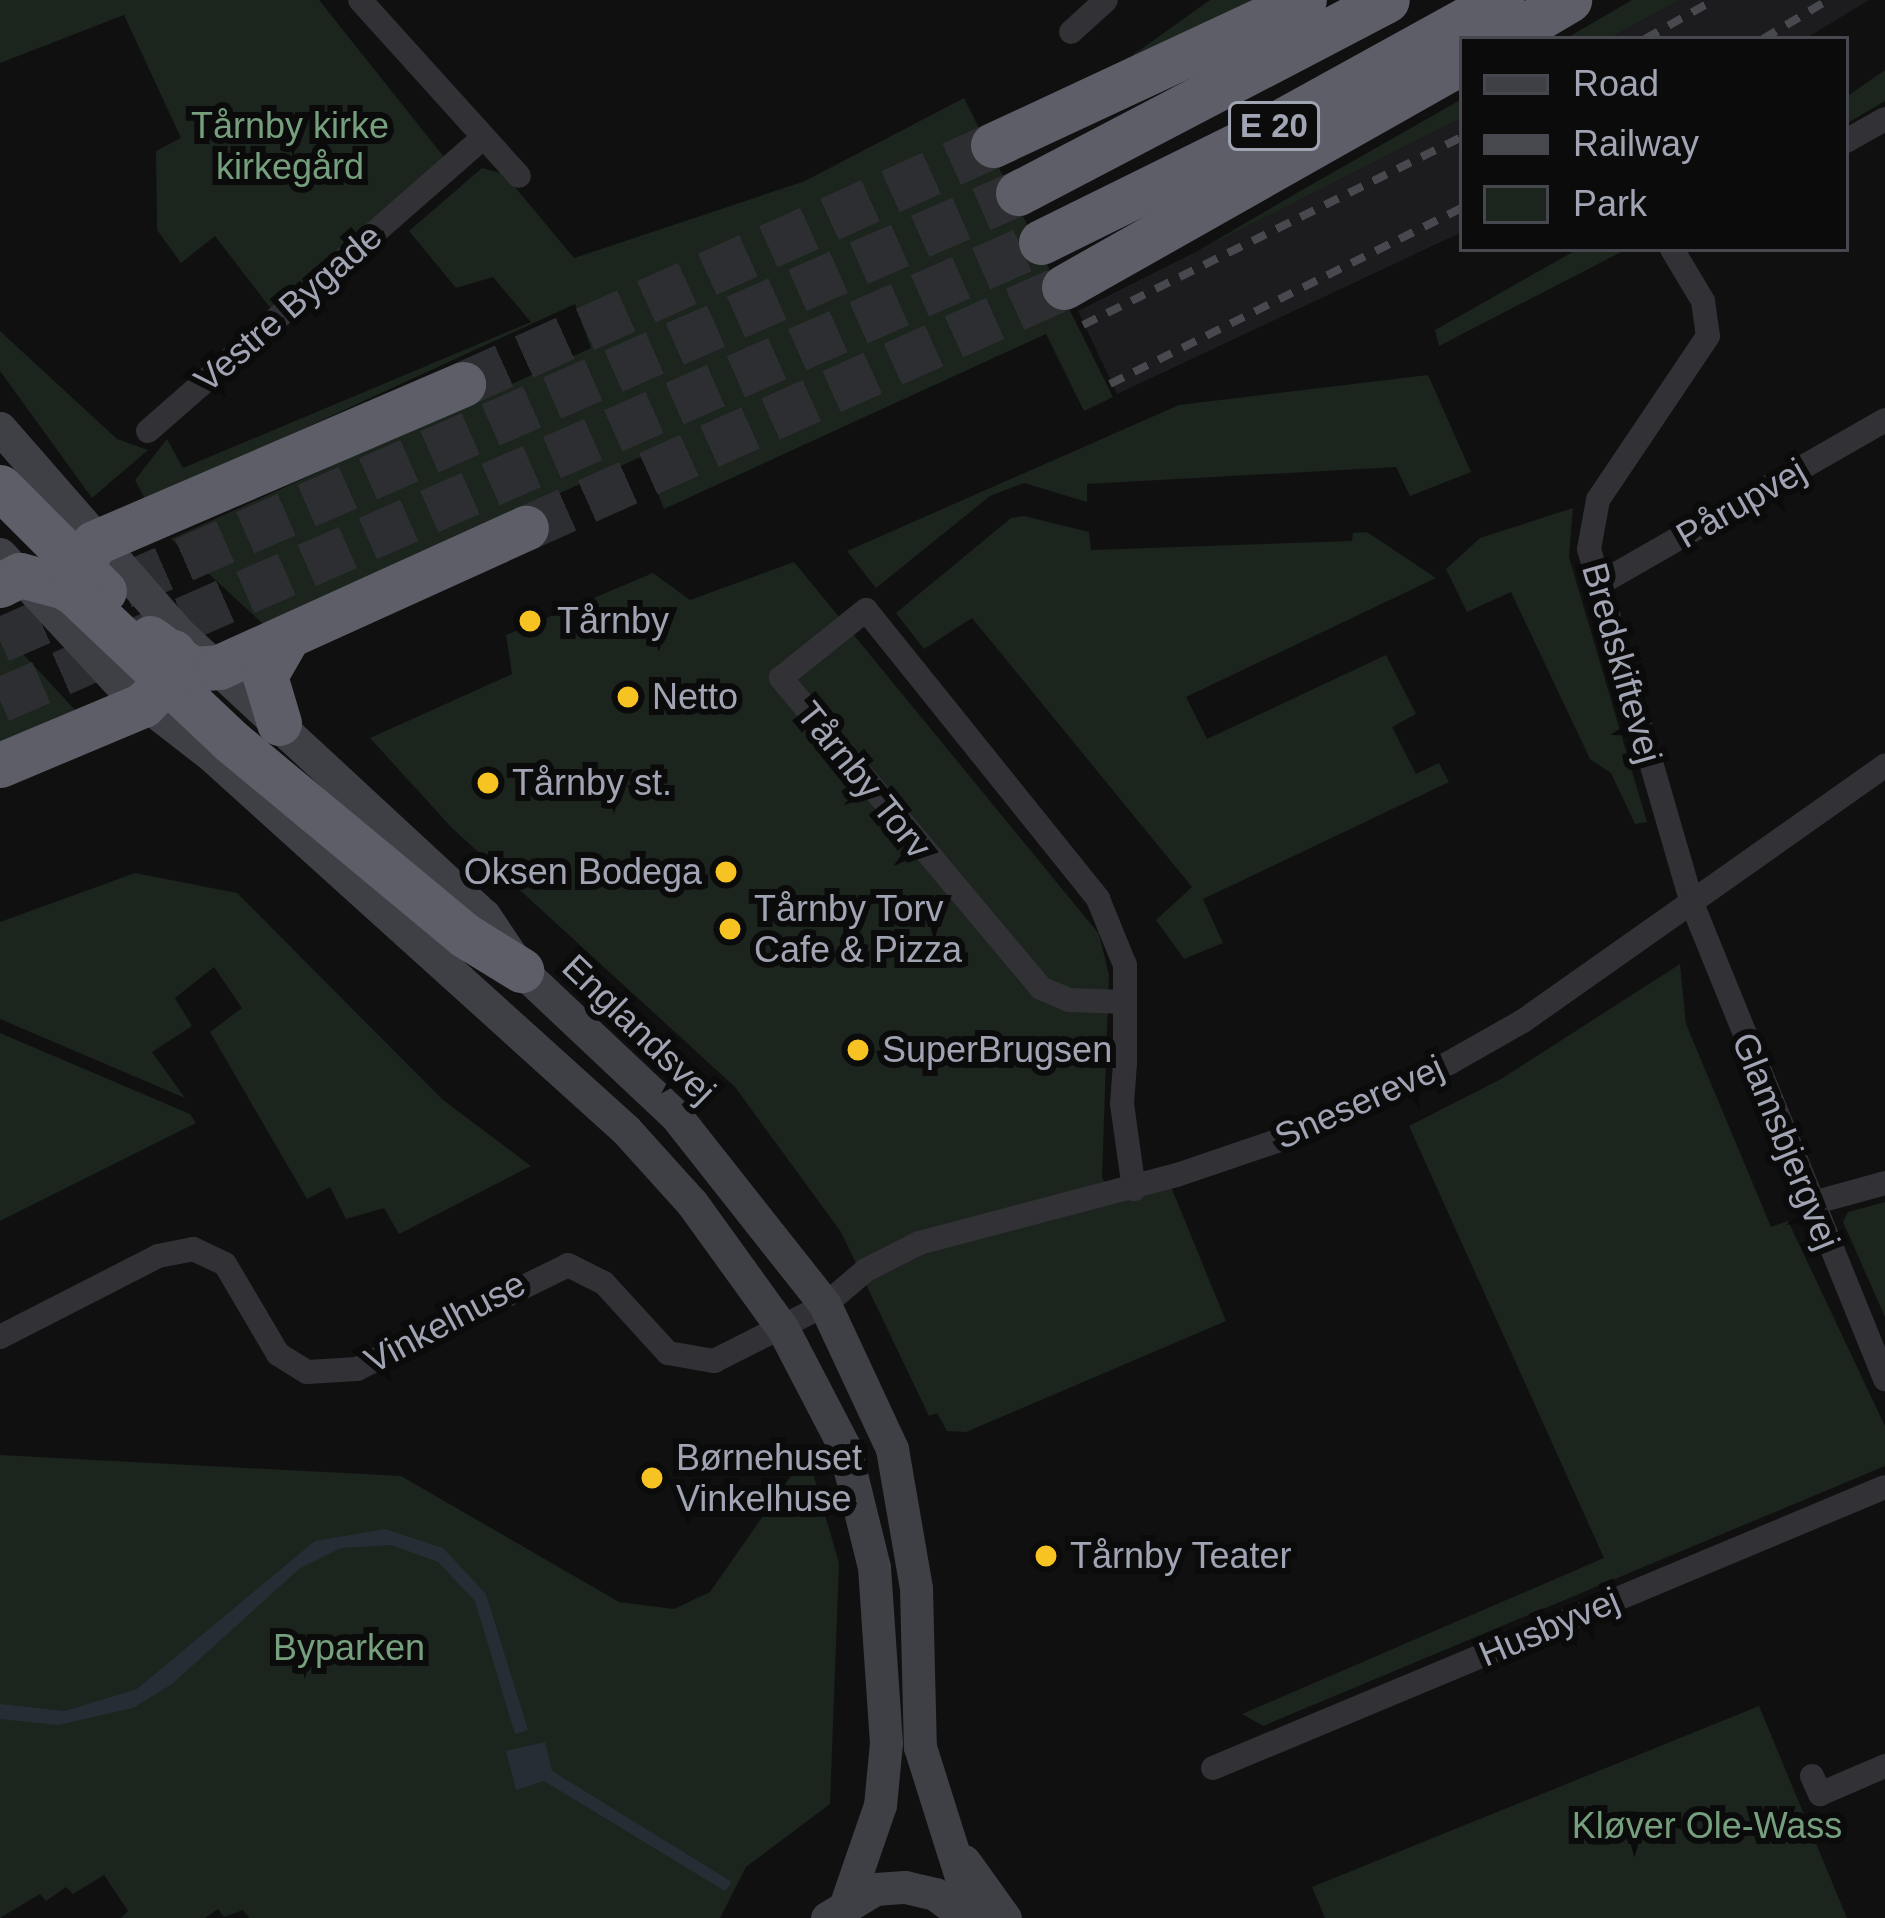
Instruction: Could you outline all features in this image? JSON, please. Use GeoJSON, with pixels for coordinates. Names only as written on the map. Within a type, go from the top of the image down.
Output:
{"type":"FeatureCollection","features":[{"type":"Feature","properties":{"kind":"highway"},"geometry":{"type":"LineString","coordinates":[[993,146],[1304,0]]}},
{"type":"Feature","properties":{"kind":"highway","name":"E 20"},"geometry":{"type":"LineString","coordinates":[[1018,194],[1387,0]]}},
{"type":"Feature","properties":{"kind":"highway","name":"E 20"},"geometry":{"type":"LineString","coordinates":[[1041,242],[1251,138],[1502,0]]}},
{"type":"Feature","properties":{"kind":"highway"},"geometry":{"type":"LineString","coordinates":[[1508,36],[1569,0]]}},
{"type":"Feature","properties":{"kind":"highway"},"geometry":{"type":"LineString","coordinates":[[1064,287],[1459,64]]}},
{"type":"Feature","properties":{"kind":"highway"},"geometry":{"type":"LineString","coordinates":[[6,571],[77,581],[463,384]]}},
{"type":"Feature","properties":{"kind":"highway"},"geometry":{"type":"LineString","coordinates":[[0,487],[77,581],[164,669],[466,936],[521,970]]}},
{"type":"Feature","properties":{"kind":"highway"},"geometry":{"type":"LineString","coordinates":[[0,765],[164,669],[219,667],[526,527]]}},
{"type":"Feature","properties":{"kind":"highway"},"geometry":{"type":"LineString","coordinates":[[279,723],[265,676],[288,636]]}},
{"type":"Feature","properties":{"kind":"street"},"geometry":{"type":"LineString","coordinates":[[360,0],[519,176]]}},
{"type":"Feature","properties":{"kind":"street"},"geometry":{"type":"LineString","coordinates":[[1071,32],[1106,0]]}},
{"type":"Feature","properties":{"kind":"street"},"geometry":{"type":"LineString","coordinates":[[1849,139],[1885,118]]}},
{"type":"Feature","properties":{"kind":"street","name":"Vestre Bygade"},"geometry":{"type":"LineString","coordinates":[[148,431],[483,138]]}},
{"type":"Feature","properties":{"kind":"street","name":"Bredskiftevej"},"geometry":{"type":"LineString","coordinates":[[1674,252],[1702,301],[1708,336],[1598,500],[1589,549],[1691,901]]}},
{"type":"Feature","properties":{"kind":"street","name":"Pårupvej"},"geometry":{"type":"LineString","coordinates":[[1597,585],[1885,421]]}},
{"type":"Feature","properties":{"kind":"street"},"geometry":{"type":"LineString","coordinates":[[0,428],[77,581]]}},
{"type":"Feature","properties":{"kind":"street","name":"Tårnby Torv"},"geometry":{"type":"LineString","coordinates":[[1125,1003],[1069,1000],[1042,988],[782,678],[866,610],[1098,899],[1123,951],[1125,1003],[1122,1104],[1134,1189]]}},
{"type":"Feature","properties":{"kind":"street","name":"Englandsvej"},"geometry":{"type":"LineString","coordinates":[[219,667],[484,914],[521,970],[676,1116],[825,1305],[892,1449],[907,1514],[920,1748],[970,1918]]}},
{"type":"Feature","properties":{"kind":"street"},"geometry":{"type":"LineString","coordinates":[[164,669],[211,755],[626,1130],[692,1204],[783,1329],[844,1446],[874,1567],[884,1763],[880,1805],[837,1909]]}},
{"type":"Feature","properties":{"kind":"street","name":"Sneserevej"},"geometry":{"type":"LineString","coordinates":[[783,1329],[825,1305],[866,1270],[919,1244],[1134,1189],[1283,1139],[1449,1063],[1523,1021],[1885,766]]}},
{"type":"Feature","properties":{"kind":"street","name":"Glamsbjergvej"},"geometry":{"type":"LineString","coordinates":[[1691,901],[1809,1204],[1885,1379]]}},
{"type":"Feature","properties":{"kind":"street"},"geometry":{"type":"LineString","coordinates":[[1809,1204],[1885,1183]]}},
{"type":"Feature","properties":{"kind":"street","name":"Vinkelhuse"},"geometry":{"type":"LineString","coordinates":[[0,1337],[158,1256],[193,1249],[225,1264],[278,1354],[324,1376],[357,1369],[568,1265],[604,1283],[683,1361],[714,1360],[783,1329]]}},
{"type":"Feature","properties":{"kind":"street","name":"Husbyvej"},"geometry":{"type":"LineString","coordinates":[[1213,1768],[1885,1487]]}},
{"type":"Feature","properties":{"kind":"street"},"geometry":{"type":"LineString","coordinates":[[1812,1776],[1820,1794],[1885,1766]]}},
{"type":"Feature","properties":{"kind":"street","name":"Englandsvej"},"geometry":{"type":"LineString","coordinates":[[944,1836],[1005,1918]]}},
{"type":"Feature","properties":{"kind":"street"},"geometry":{"type":"LineString","coordinates":[[837,1909],[905,1887],[935,1894],[970,1918]]}},
{"type":"Feature","properties":{"kind":"shaded area"},"geometry":{"type":"Polygon","coordinates":[[[1680,0],[1869,0],[1810,36],[1614,36],[1680,0]]]}},
{"type":"Feature","properties":{"kind":"shaded area"},"geometry":{"type":"Polygon","coordinates":[[[1459,120],[1459,233],[1117,394],[1078,311],[1459,120]]]}},
{"type":"Feature","properties":{"kind":"shaded area"},"geometry":{"type":"Polygon","coordinates":[[[385,1529],[443,1548],[486,1594],[528,1730],[515,1734],[475,1601],[438,1562],[391,1545],[341,1548],[299,1569],[172,1684],[133,1708],[58,1725],[0,1719],[0,1704],[65,1711],[137,1689],[315,1541],[385,1529]]]}},
{"type":"Feature","properties":{"kind":"shaded area"},"geometry":{"type":"Polygon","coordinates":[[[545,1742],[552,1771],[732,1882],[725,1891],[544,1781],[516,1790],[506,1751],[545,1742]]]}},
{"type":"Feature","properties":{"kind":"green space","name":"Tårnby kirke kirkegård"},"geometry":{"type":"Polygon","coordinates":[[[0,0],[319,0],[444,157],[271,309],[215,236],[181,263],[157,230],[156,151],[181,138],[124,15],[0,63],[0,0]]]}},
{"type":"Feature","properties":{"kind":"green space"},"geometry":{"type":"Polygon","coordinates":[[[1210,0],[1259,0],[1116,67],[1210,0]]]}},
{"type":"Feature","properties":{"kind":"green space"},"geometry":{"type":"Polygon","coordinates":[[[1632,0],[1680,0],[1614,36],[1570,36],[1632,0]]]}},
{"type":"Feature","properties":{"kind":"green space"},"geometry":{"type":"Polygon","coordinates":[[[1885,70],[1885,101],[1849,122],[1849,95],[1885,70]]]}},
{"type":"Feature","properties":{"kind":"green space"},"geometry":{"type":"Polygon","coordinates":[[[964,98],[1113,397],[1084,411],[1046,334],[664,509],[643,456],[264,625],[171,539],[591,348],[575,304],[146,501],[135,480],[167,439],[183,468],[531,322],[493,277],[456,288],[409,231],[482,168],[504,174],[574,258],[805,181],[964,98]]]}},
{"type":"Feature","properties":{"kind":"green space"},"geometry":{"type":"Polygon","coordinates":[[[1459,101],[1459,120],[1196,252],[1459,101]]]}},
{"type":"Feature","properties":{"kind":"green space"},"geometry":{"type":"Polygon","coordinates":[[[1573,252],[1621,252],[1439,346],[1435,330],[1573,252]]]}},
{"type":"Feature","properties":{"kind":"green space"},"geometry":{"type":"Polygon","coordinates":[[[0,331],[117,439],[148,450],[92,498],[0,371],[0,331]]]}},
{"type":"Feature","properties":{"kind":"green space"},"geometry":{"type":"Polygon","coordinates":[[[1428,375],[1471,472],[1410,496],[1396,467],[1087,484],[1087,502],[1024,483],[990,496],[876,588],[847,551],[1179,405],[1428,375]]]}},
{"type":"Feature","properties":{"kind":"green space"},"geometry":{"type":"Polygon","coordinates":[[[1573,508],[1569,557],[1647,822],[1635,824],[1611,773],[1590,759],[1511,592],[1467,612],[1446,569],[1480,538],[1573,508]]]}},
{"type":"Feature","properties":{"kind":"green space"},"geometry":{"type":"Polygon","coordinates":[[[1024,516],[1089,532],[1091,550],[1352,541],[1353,533],[1367,532],[1436,578],[1186,697],[1207,739],[1386,655],[1416,714],[1392,727],[1416,774],[1439,763],[1449,782],[1203,899],[1223,943],[1184,959],[1156,920],[1192,887],[972,618],[924,649],[896,613],[1011,518],[1024,516]]]}},
{"type":"Feature","properties":{"kind":"green space"},"geometry":{"type":"Polygon","coordinates":[[[794,562],[1099,934],[1109,975],[1102,1177],[1110,1193],[1167,1177],[1226,1321],[966,1432],[947,1431],[937,1413],[929,1416],[841,1232],[735,1087],[452,828],[370,738],[512,674],[506,635],[653,573],[690,600],[794,562]]]}},
{"type":"Feature","properties":{"kind":"green space"},"geometry":{"type":"Polygon","coordinates":[[[0,629],[77,712],[0,745],[0,629]]]}},
{"type":"Feature","properties":{"kind":"green space"},"geometry":{"type":"Polygon","coordinates":[[[135,873],[237,893],[443,1100],[531,1166],[399,1234],[384,1208],[346,1219],[330,1187],[307,1199],[210,1032],[242,1008],[214,967],[175,998],[192,1026],[152,1052],[185,1098],[0,1019],[0,922],[135,873]]]}},
{"type":"Feature","properties":{"kind":"green space"},"geometry":{"type":"Polygon","coordinates":[[[1680,964],[1686,1024],[1771,1227],[1788,1221],[1885,1426],[1885,1466],[1263,1726],[1242,1714],[1604,1558],[1409,1126],[1501,1079],[1680,964]]]}},
{"type":"Feature","properties":{"kind":"green space"},"geometry":{"type":"Polygon","coordinates":[[[0,1033],[190,1114],[196,1123],[0,1221],[0,1033]]]}},
{"type":"Feature","properties":{"kind":"green space"},"geometry":{"type":"Polygon","coordinates":[[[1885,1202],[1885,1317],[1843,1222],[1848,1212],[1885,1202]]]}},
{"type":"Feature","properties":{"kind":"green space","name":"Byparken"},"geometry":{"type":"Polygon","coordinates":[[[807,1453],[839,1563],[830,1804],[746,1867],[720,1918],[249,1918],[243,1910],[224,1917],[218,1909],[205,1918],[121,1918],[128,1911],[104,1875],[73,1894],[66,1887],[46,1901],[40,1894],[0,1918],[0,1455],[401,1476],[619,1602],[674,1609],[710,1592],[807,1453]]]}},
{"type":"Feature","properties":{"kind":"green space","name":"Kløver Ole-Wass"},"geometry":{"type":"Polygon","coordinates":[[[1759,1706],[1847,1918],[1325,1918],[1312,1887],[1759,1706]]]}},
{"type":"Feature","properties":{"kind":"tunnel"},"geometry":{"type":"LineString","coordinates":[[463,384],[993,145]]}},
{"type":"Feature","properties":{"kind":"tunnel"},"geometry":{"type":"LineString","coordinates":[[0,640],[1018,193]]}},
{"type":"Feature","properties":{"kind":"tunnel"},"geometry":{"type":"LineString","coordinates":[[0,700],[1041,242]]}},
{"type":"Feature","properties":{"kind":"tunnel"},"geometry":{"type":"LineString","coordinates":[[526,528],[1064,287]]}},
{"type":"Feature","properties":{"kind":"railway"},"geometry":{"type":"LineString","coordinates":[[1650,36],[1714,0]]}},
{"type":"Feature","properties":{"kind":"railway"},"geometry":{"type":"LineString","coordinates":[[1768,36],[1828,0]]}},
{"type":"Feature","properties":{"kind":"railway"},"geometry":{"type":"LineString","coordinates":[[1083,325],[1459,138]]}},
{"type":"Feature","properties":{"kind":"railway"},"geometry":{"type":"LineString","coordinates":[[1110,384],[1459,210]]}},
{"type":"Feature","properties":{"kind":"place","name":"Tårnby"},"geometry":{"type":"Point","coordinates":[530,621]}},
{"type":"Feature","properties":{"kind":"place","name":"Netto"},"geometry":{"type":"Point","coordinates":[628,697]}},
{"type":"Feature","properties":{"kind":"place","name":"Tårnby st."},"geometry":{"type":"Point","coordinates":[488,783]}},
{"type":"Feature","properties":{"kind":"place","name":"Oksen Bodega"},"geometry":{"type":"Point","coordinates":[726,872]}},
{"type":"Feature","properties":{"kind":"place","name":"Tårnby Torv Cafe & Pizza"},"geometry":{"type":"Point","coordinates":[730,929]}},
{"type":"Feature","properties":{"kind":"place","name":"SuperBrugsen"},"geometry":{"type":"Point","coordinates":[858,1050]}},
{"type":"Feature","properties":{"kind":"place","name":"Børnehuset Vinkelhuse"},"geometry":{"type":"Point","coordinates":[652,1478]}},
{"type":"Feature","properties":{"kind":"place","name":"Tårnby Teater"},"geometry":{"type":"Point","coordinates":[1046,1556]}}]}
